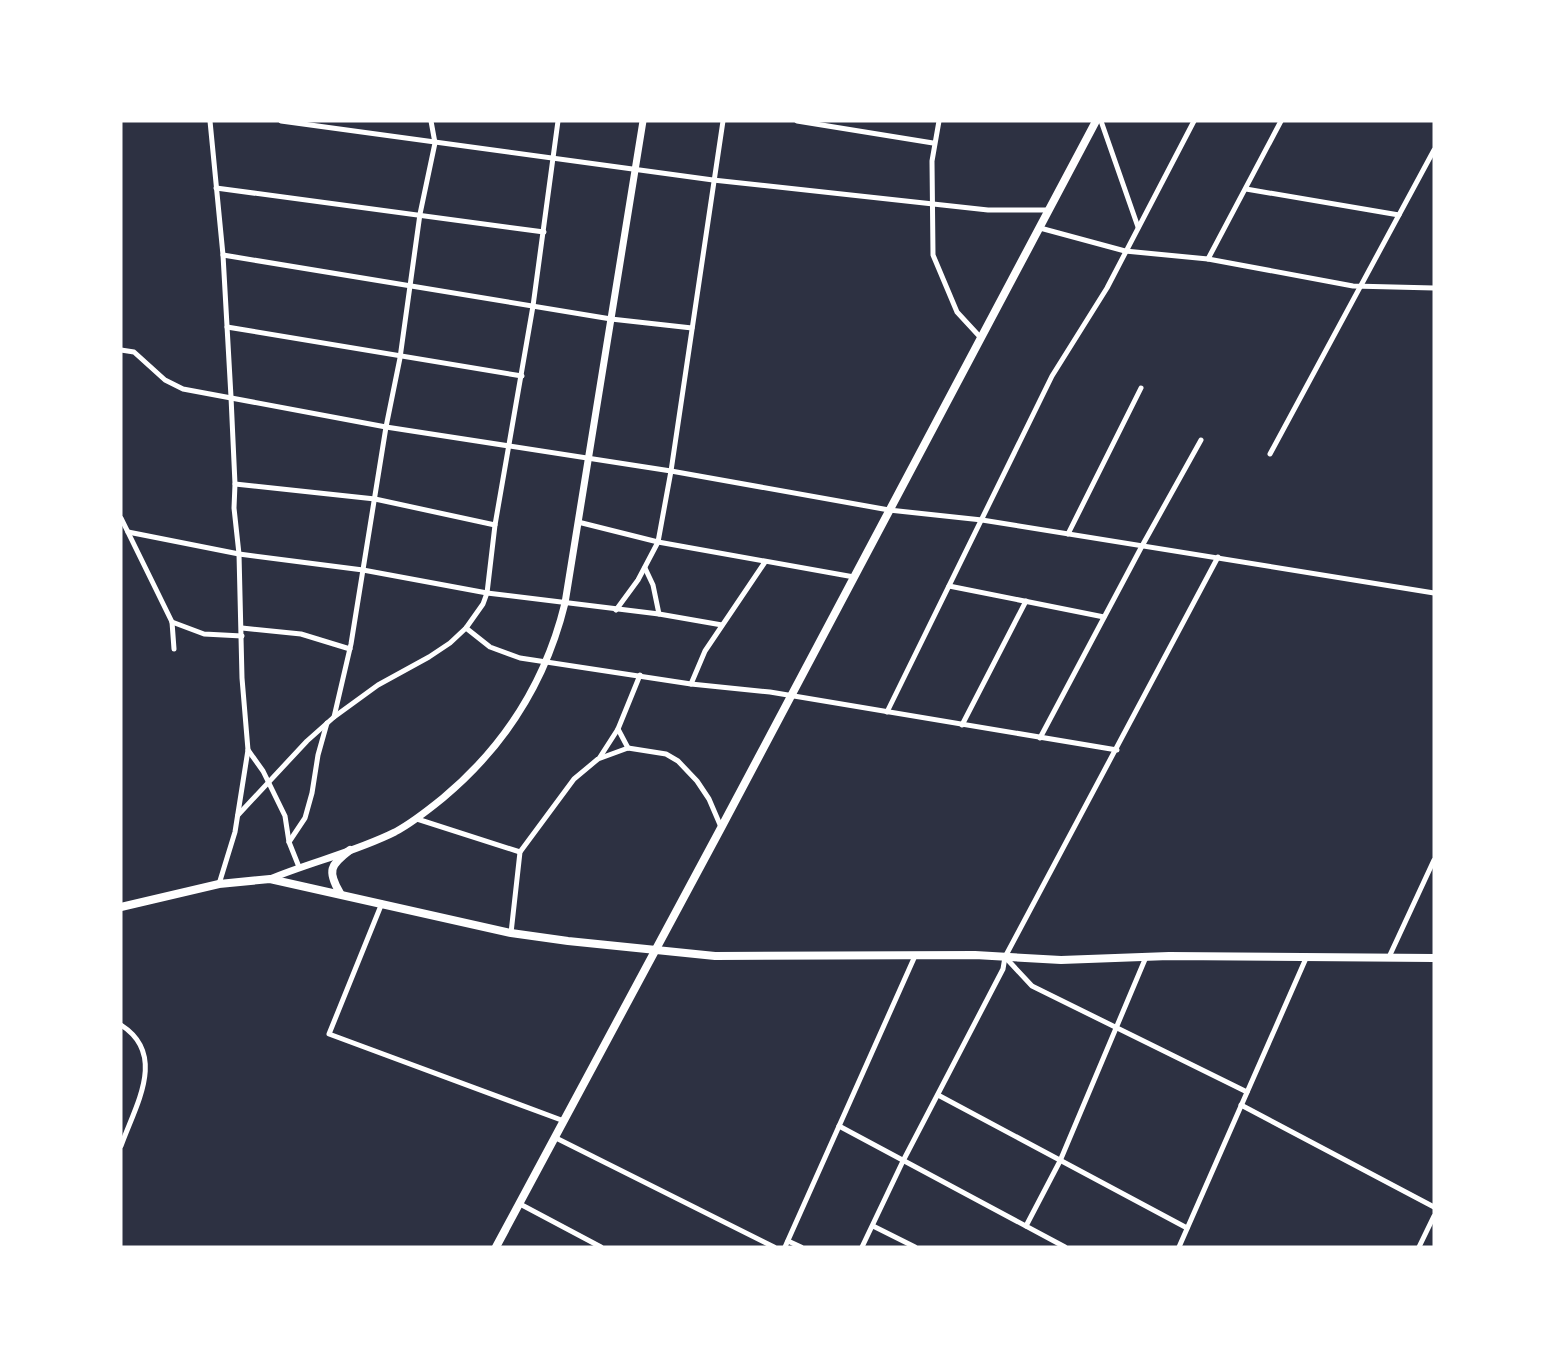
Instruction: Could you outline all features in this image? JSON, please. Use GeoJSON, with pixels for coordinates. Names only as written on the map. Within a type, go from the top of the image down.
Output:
{"type":"FeatureCollection","features":[{"type":"Feature","properties":{"kind":"main road"},"geometry":{"type":"LineString","coordinates":[[121,907],[219,884],[270,879],[383,838],[416,819],[467,776],[512,725],[546,662],[565,603],[643,121]]}},
{"type":"Feature","properties":{"kind":"main road"},"geometry":{"type":"LineString","coordinates":[[496,1247],[1099,121]]}},
{"type":"Feature","properties":{"kind":"main road"},"geometry":{"type":"LineString","coordinates":[[340,893],[331,874],[332,868],[339,858],[350,850]]}},
{"type":"Feature","properties":{"kind":"main road"},"geometry":{"type":"LineString","coordinates":[[270,879],[511,933],[715,956],[1005,957],[1060,960],[1307,956],[1434,958]]}},
{"type":"Feature","properties":{"kind":"street"},"geometry":{"type":"LineString","coordinates":[[210,121],[223,254],[232,397],[235,534],[239,554],[243,690],[248,750],[238,815],[219,884]]}},
{"type":"Feature","properties":{"kind":"street"},"geometry":{"type":"LineString","coordinates":[[281,121],[635,171],[988,210],[1050,210]]}},
{"type":"Feature","properties":{"kind":"street"},"geometry":{"type":"LineString","coordinates":[[334,717],[350,649],[386,427],[400,358],[420,214],[435,142],[431,121]]}},
{"type":"Feature","properties":{"kind":"street"},"geometry":{"type":"LineString","coordinates":[[238,815],[307,741],[334,717],[379,685],[429,657],[466,628],[487,593],[495,525],[533,306],[558,121]]}},
{"type":"Feature","properties":{"kind":"street"},"geometry":{"type":"LineString","coordinates":[[616,610],[645,568],[657,542],[671,471],[723,121]]}},
{"type":"Feature","properties":{"kind":"street"},"geometry":{"type":"LineString","coordinates":[[797,121],[933,143]]}},
{"type":"Feature","properties":{"kind":"street"},"geometry":{"type":"LineString","coordinates":[[939,121],[933,143],[933,255],[957,312],[981,338]]}},
{"type":"Feature","properties":{"kind":"street"},"geometry":{"type":"LineString","coordinates":[[1099,121],[1138,227]]}},
{"type":"Feature","properties":{"kind":"street"},"geometry":{"type":"LineString","coordinates":[[887,712],[1052,376],[1107,288],[1194,121]]}},
{"type":"Feature","properties":{"kind":"street"},"geometry":{"type":"LineString","coordinates":[[1208,259],[1281,121]]}},
{"type":"Feature","properties":{"kind":"street"},"geometry":{"type":"LineString","coordinates":[[1270,454],[1434,150]]}},
{"type":"Feature","properties":{"kind":"street"},"geometry":{"type":"LineString","coordinates":[[216,188],[544,232]]}},
{"type":"Feature","properties":{"kind":"street"},"geometry":{"type":"LineString","coordinates":[[1246,189],[1399,215]]}},
{"type":"Feature","properties":{"kind":"street"},"geometry":{"type":"LineString","coordinates":[[1040,228],[1125,251],[1208,259],[1360,286],[1434,288]]}},
{"type":"Feature","properties":{"kind":"street"},"geometry":{"type":"LineString","coordinates":[[223,254],[611,319],[692,328]]}},
{"type":"Feature","properties":{"kind":"street"},"geometry":{"type":"LineString","coordinates":[[227,327],[400,358],[522,376]]}},
{"type":"Feature","properties":{"kind":"street"},"geometry":{"type":"LineString","coordinates":[[121,350],[134,352],[165,380],[183,389],[386,427],[589,457],[890,510],[982,520],[1434,593]]}},
{"type":"Feature","properties":{"kind":"street"},"geometry":{"type":"LineString","coordinates":[[1069,534],[1141,388]]}},
{"type":"Feature","properties":{"kind":"street"},"geometry":{"type":"LineString","coordinates":[[1040,738],[1201,440]]}},
{"type":"Feature","properties":{"kind":"street"},"geometry":{"type":"LineString","coordinates":[[235,484],[375,499],[495,525]]}},
{"type":"Feature","properties":{"kind":"street"},"geometry":{"type":"LineString","coordinates":[[121,518],[172,622],[174,649]]}},
{"type":"Feature","properties":{"kind":"street"},"geometry":{"type":"LineString","coordinates":[[578,522],[657,542],[854,577]]}},
{"type":"Feature","properties":{"kind":"street"},"geometry":{"type":"LineString","coordinates":[[128,532],[239,554],[363,570],[487,593],[659,614],[722,625]]}},
{"type":"Feature","properties":{"kind":"street"},"geometry":{"type":"LineString","coordinates":[[862,1247],[1003,969],[1005,957],[1218,557]]}},
{"type":"Feature","properties":{"kind":"street"},"geometry":{"type":"LineString","coordinates":[[691,684],[705,651],[765,562]]}},
{"type":"Feature","properties":{"kind":"street"},"geometry":{"type":"LineString","coordinates":[[645,568],[653,586],[659,614]]}},
{"type":"Feature","properties":{"kind":"street"},"geometry":{"type":"LineString","coordinates":[[949,586],[1104,617]]}},
{"type":"Feature","properties":{"kind":"street"},"geometry":{"type":"LineString","coordinates":[[962,725],[1026,601]]}},
{"type":"Feature","properties":{"kind":"street"},"geometry":{"type":"LineString","coordinates":[[172,622],[204,634],[242,636]]}},
{"type":"Feature","properties":{"kind":"street"},"geometry":{"type":"LineString","coordinates":[[242,628],[301,634],[350,649]]}},
{"type":"Feature","properties":{"kind":"street"},"geometry":{"type":"LineString","coordinates":[[466,628],[500,652],[546,662],[691,684],[738,687],[1116,750]]}},
{"type":"Feature","properties":{"kind":"street"},"geometry":{"type":"LineString","coordinates":[[511,933],[520,852],[573,779],[598,759],[618,729],[640,675]]}},
{"type":"Feature","properties":{"kind":"street"},"geometry":{"type":"LineString","coordinates":[[289,842],[304,818],[312,793],[327,723]]}},
{"type":"Feature","properties":{"kind":"street"},"geometry":{"type":"LineString","coordinates":[[618,729],[628,748]]}},
{"type":"Feature","properties":{"kind":"street"},"geometry":{"type":"LineString","coordinates":[[598,759],[628,748],[655,751],[678,761],[709,799],[721,828]]}},
{"type":"Feature","properties":{"kind":"street"},"geometry":{"type":"LineString","coordinates":[[248,750],[269,782],[285,816],[289,842],[299,867]]}},
{"type":"Feature","properties":{"kind":"street"},"geometry":{"type":"LineString","coordinates":[[416,819],[520,852]]}},
{"type":"Feature","properties":{"kind":"street"},"geometry":{"type":"LineString","coordinates":[[1390,957],[1434,860]]}},
{"type":"Feature","properties":{"kind":"street"},"geometry":{"type":"LineString","coordinates":[[382,903],[329,1034],[565,1122]]}},
{"type":"Feature","properties":{"kind":"street"},"geometry":{"type":"LineString","coordinates":[[801,1247],[786,1244],[915,956]]}},
{"type":"Feature","properties":{"kind":"street"},"geometry":{"type":"LineString","coordinates":[[1179,1247],[1307,956]]}},
{"type":"Feature","properties":{"kind":"street"},"geometry":{"type":"LineString","coordinates":[[1005,957],[1032,986],[1247,1092]]}},
{"type":"Feature","properties":{"kind":"street"},"geometry":{"type":"LineString","coordinates":[[1026,1226],[1060,1161],[1146,957]]}},
{"type":"Feature","properties":{"kind":"street"},"geometry":{"type":"LineString","coordinates":[[121,1025],[143,1046],[146,1076],[121,1146]]}},
{"type":"Feature","properties":{"kind":"street"},"geometry":{"type":"LineString","coordinates":[[937,1095],[1187,1228]]}},
{"type":"Feature","properties":{"kind":"street"},"geometry":{"type":"LineString","coordinates":[[1241,1105],[1434,1207]]}},
{"type":"Feature","properties":{"kind":"street"},"geometry":{"type":"LineString","coordinates":[[839,1126],[1065,1247]]}},
{"type":"Feature","properties":{"kind":"street"},"geometry":{"type":"LineString","coordinates":[[556,1138],[774,1247]]}},
{"type":"Feature","properties":{"kind":"street"},"geometry":{"type":"LineString","coordinates":[[520,1204],[601,1247]]}},
{"type":"Feature","properties":{"kind":"street"},"geometry":{"type":"LineString","coordinates":[[1419,1247],[1434,1216]]}},
{"type":"Feature","properties":{"kind":"street"},"geometry":{"type":"LineString","coordinates":[[873,1226],[915,1247]]}}]}
